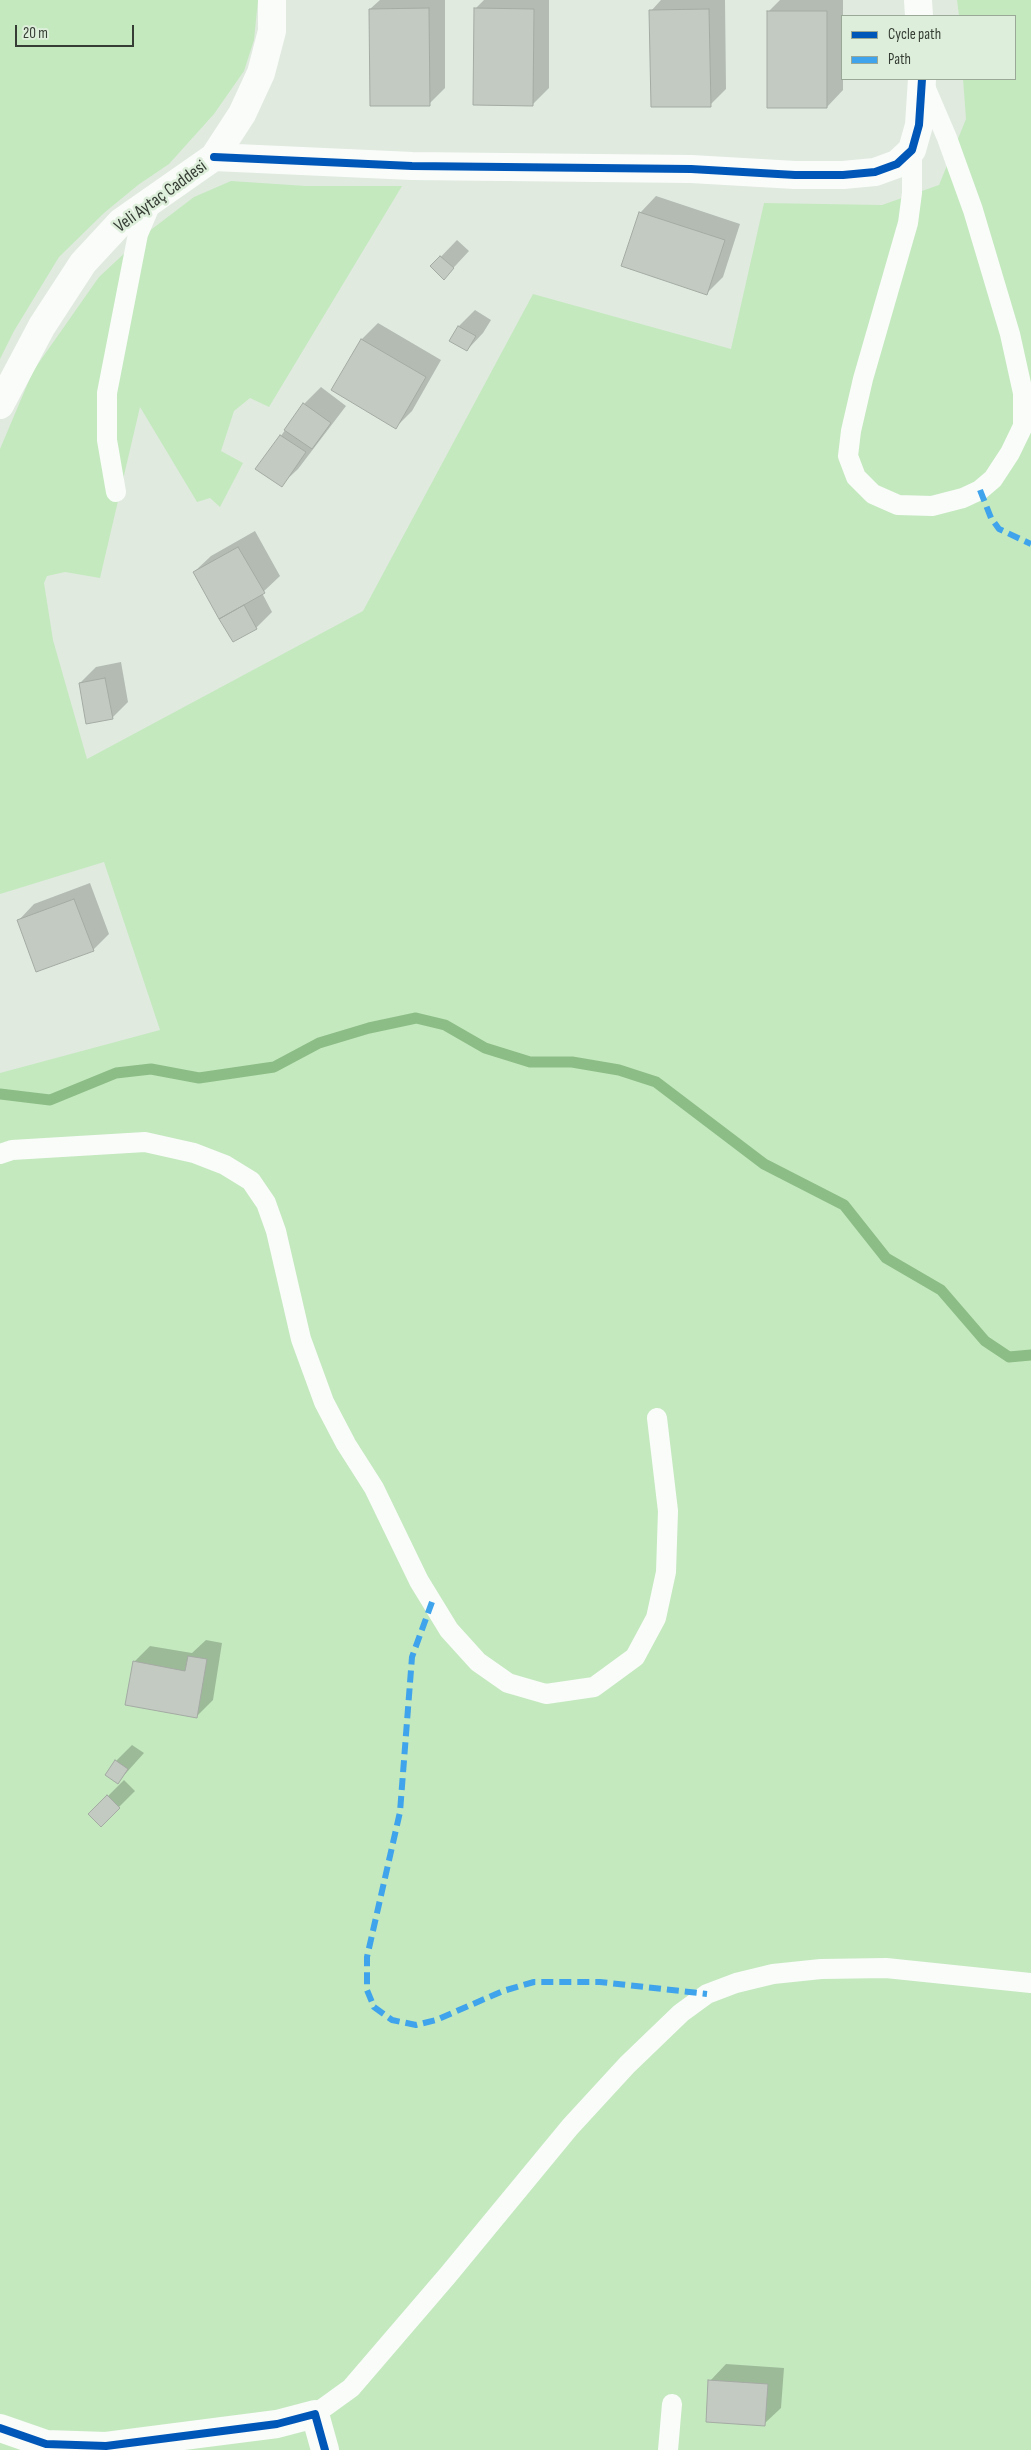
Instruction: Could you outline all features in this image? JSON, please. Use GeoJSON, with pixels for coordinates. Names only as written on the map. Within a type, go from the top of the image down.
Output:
{"type":"FeatureCollection","features":[{"type":"Feature","properties":{"kind":"street","name":"Veli Aytaç Caddesi"},"geometry":{"type":"LineString","coordinates":[[0,406],[42,326],[83,263],[121,222],[214,157],[242,114],[261,73],[272,31],[272,0]]}},
{"type":"Feature","properties":{"kind":"street"},"geometry":{"type":"LineString","coordinates":[[918,0],[918,15]]}},
{"type":"Feature","properties":{"kind":"street"},"geometry":{"type":"LineString","coordinates":[[214,157],[412,166],[691,169],[843,175],[875,172],[897,164],[912,150],[919,125],[922,80]]}},
{"type":"Feature","properties":{"kind":"street"},"geometry":{"type":"LineString","coordinates":[[0,2428],[46,2444],[106,2446],[277,2424],[315,2414],[325,2450]]}},
{"type":"Feature","properties":{"kind":"lane"},"geometry":{"type":"LineString","coordinates":[[912,150],[912,193],[908,223],[863,379],[851,431],[848,456],[856,477],[873,494],[898,505],[932,506],[963,498],[980,490],[993,479],[1010,453],[1023,426],[1023,394],[1010,334],[973,210],[947,138],[922,80]]}},
{"type":"Feature","properties":{"kind":"lane"},"geometry":{"type":"LineString","coordinates":[[116,492],[107,440],[107,394],[138,234],[154,199]]}},
{"type":"Feature","properties":{"kind":"lane"},"geometry":{"type":"LineString","coordinates":[[0,1154],[31,1148],[145,1142],[194,1153],[218,1162],[251,1181],[266,1203],[276,1231],[301,1339],[324,1402],[346,1444],[374,1488],[420,1581],[449,1630],[478,1662],[508,1683],[546,1694],[594,1687],[634,1657],[656,1618],[666,1572],[668,1511],[657,1418]]}},
{"type":"Feature","properties":{"kind":"lane"},"geometry":{"type":"LineString","coordinates":[[315,2414],[351,2388],[448,2275],[570,2127],[627,2065],[681,2013],[707,1994],[736,1983],[773,1974],[821,1969],[886,1968],[1031,1984]]}},
{"type":"Feature","properties":{"kind":"lane"},"geometry":{"type":"LineString","coordinates":[[668,2450],[672,2404]]}},
{"type":"Feature","properties":{"kind":"green space"},"geometry":{"type":"Polygon","coordinates":[[[0,0],[258,0],[254,40],[244,71],[214,114],[169,164],[138,185],[104,213],[59,257],[14,331],[0,359],[0,0]]]}},
{"type":"Feature","properties":{"kind":"green space"},"geometry":{"type":"Polygon","coordinates":[[[957,0],[1031,0],[1031,2450],[0,2450],[0,1073],[160,1030],[104,862],[0,894],[0,449],[33,371],[99,277],[144,235],[194,197],[231,181],[306,186],[402,186],[269,407],[250,398],[234,411],[221,451],[243,463],[220,507],[210,498],[197,502],[140,407],[100,578],[65,572],[47,576],[44,583],[53,640],[87,759],[363,611],[533,294],[731,349],[764,203],[882,205],[939,185],[966,119],[963,80],[1016,80],[1016,15],[959,15],[957,0]]]}},
{"type":"Feature","properties":{"kind":"building"},"geometry":{"type":"Polygon","coordinates":[[[429,8],[430,106],[370,106],[369,9],[429,8]]]}},
{"type":"Feature","properties":{"kind":"building"},"geometry":{"type":"Polygon","coordinates":[[[474,8],[534,9],[533,106],[473,105],[474,8]]]}},
{"type":"Feature","properties":{"kind":"building"},"geometry":{"type":"Polygon","coordinates":[[[709,9],[711,107],[651,107],[649,10],[709,9]]]}},
{"type":"Feature","properties":{"kind":"building"},"geometry":{"type":"Polygon","coordinates":[[[767,11],[827,11],[827,108],[767,108],[767,11]]]}},
{"type":"Feature","properties":{"kind":"building"},"geometry":{"type":"Polygon","coordinates":[[[639,212],[725,240],[707,295],[621,266],[639,212]]]}},
{"type":"Feature","properties":{"kind":"building"},"geometry":{"type":"Polygon","coordinates":[[[440,256],[454,268],[444,280],[430,266],[440,256]]]}},
{"type":"Feature","properties":{"kind":"building"},"geometry":{"type":"Polygon","coordinates":[[[458,326],[476,336],[467,351],[449,341],[458,326]]]}},
{"type":"Feature","properties":{"kind":"building"},"geometry":{"type":"Polygon","coordinates":[[[361,339],[426,377],[396,429],[331,390],[361,339]]]}},
{"type":"Feature","properties":{"kind":"building"},"geometry":{"type":"Polygon","coordinates":[[[303,403],[331,423],[312,449],[284,430],[303,403]]]}},
{"type":"Feature","properties":{"kind":"building"},"geometry":{"type":"Polygon","coordinates":[[[280,435],[306,452],[282,487],[255,469],[280,435]]]}},
{"type":"Feature","properties":{"kind":"building"},"geometry":{"type":"Polygon","coordinates":[[[238,547],[265,593],[219,619],[193,572],[238,547]]]}},
{"type":"Feature","properties":{"kind":"building"},"geometry":{"type":"Polygon","coordinates":[[[244,605],[257,629],[233,642],[219,619],[244,605]]]}},
{"type":"Feature","properties":{"kind":"building"},"geometry":{"type":"Polygon","coordinates":[[[105,678],[113,719],[86,724],[79,683],[105,678]]]}},
{"type":"Feature","properties":{"kind":"building"},"geometry":{"type":"Polygon","coordinates":[[[74,899],[94,951],[36,972],[17,920],[74,899]]]}},
{"type":"Feature","properties":{"kind":"building"},"geometry":{"type":"Polygon","coordinates":[[[188,1656],[207,1659],[197,1718],[125,1705],[133,1661],[185,1671],[188,1656]]]}},
{"type":"Feature","properties":{"kind":"building"},"geometry":{"type":"Polygon","coordinates":[[[115,1760],[128,1769],[118,1784],[105,1775],[115,1760]]]}},
{"type":"Feature","properties":{"kind":"building"},"geometry":{"type":"Polygon","coordinates":[[[107,1795],[120,1808],[101,1827],[88,1814],[107,1795]]]}},
{"type":"Feature","properties":{"kind":"building"},"geometry":{"type":"Polygon","coordinates":[[[708,2380],[768,2384],[765,2426],[706,2422],[708,2380]]]}},
{"type":"Feature","properties":{"kind":"waterway"},"geometry":{"type":"LineString","coordinates":[[0,1094],[50,1100],[116,1073],[151,1069],[199,1078],[274,1067],[319,1043],[369,1028],[416,1018],[445,1025],[485,1048],[530,1062],[572,1062],[619,1070],[656,1082],[764,1164],[844,1205],[886,1258],[941,1290],[985,1341],[1009,1357],[1031,1355]]}},
{"type":"Feature","properties":{"kind":"marked path"},"geometry":{"type":"LineString","coordinates":[[980,490],[991,518],[999,529],[1031,544]]}},
{"type":"Feature","properties":{"kind":"marked path"},"geometry":{"type":"LineString","coordinates":[[432,1602],[412,1657],[400,1812],[367,1957],[367,1990],[374,2007],[392,2020],[416,2025],[436,2020],[503,1991],[534,1982],[600,1982],[707,1994]]}},
{"type":"Feature","properties":{"kind":"cycle path"},"geometry":{"type":"LineString","coordinates":[[214,157],[412,166],[691,169],[795,175],[843,175],[875,172],[897,164],[912,150],[919,125],[922,80]]}},
{"type":"Feature","properties":{"kind":"cycle path"},"geometry":{"type":"LineString","coordinates":[[0,2428],[46,2444],[106,2446],[277,2424],[315,2414],[325,2450]]}}]}
